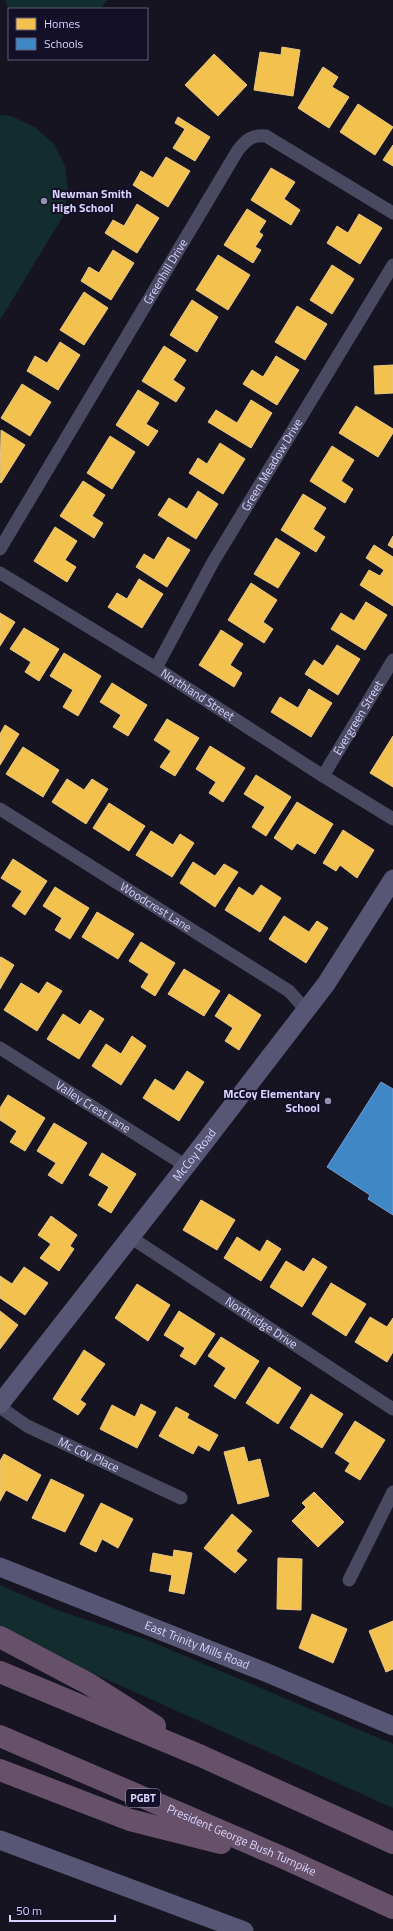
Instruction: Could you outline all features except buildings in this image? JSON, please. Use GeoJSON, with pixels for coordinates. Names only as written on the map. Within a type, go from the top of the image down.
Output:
{"type":"FeatureCollection","features":[{"type":"Feature","properties":{"kind":"highway"},"geometry":{"type":"LineString","coordinates":[[0,1637],[89,1684],[201,1756]]}},
{"type":"Feature","properties":{"kind":"highway"},"geometry":{"type":"LineString","coordinates":[[0,1672],[201,1756],[393,1843]]}},
{"type":"Feature","properties":{"kind":"highway","name":"President George Bush Turnpike"},"geometry":{"type":"LineString","coordinates":[[0,1736],[286,1859],[393,1908]]}},
{"type":"Feature","properties":{"kind":"highway"},"geometry":{"type":"LineString","coordinates":[[0,1770],[130,1820],[286,1859]]}},
{"type":"Feature","properties":{"kind":"main road","name":"McCoy Road"},"geometry":{"type":"LineString","coordinates":[[0,1406],[326,984],[393,879]]}},
{"type":"Feature","properties":{"kind":"main road","name":"East Trinity Mills Road"},"geometry":{"type":"LineString","coordinates":[[0,1567],[265,1672],[393,1726]]}},
{"type":"Feature","properties":{"kind":"main road"},"geometry":{"type":"LineString","coordinates":[[0,1840],[244,1931]]}},
{"type":"Feature","properties":{"kind":"street","name":"Greenhill Drive"},"geometry":{"type":"LineString","coordinates":[[0,549],[238,150],[245,142],[256,135],[266,136],[393,213]]}},
{"type":"Feature","properties":{"kind":"street","name":"Green Meadow Drive"},"geometry":{"type":"LineString","coordinates":[[156,668],[213,562],[393,265]]}},
{"type":"Feature","properties":{"kind":"street","name":"Northland Street"},"geometry":{"type":"LineString","coordinates":[[0,573],[156,668],[323,776],[393,819]]}},
{"type":"Feature","properties":{"kind":"street","name":"Evergreen Street"},"geometry":{"type":"LineString","coordinates":[[323,776],[393,660]]}},
{"type":"Feature","properties":{"kind":"street","name":"Woodcrest Lane"},"geometry":{"type":"LineString","coordinates":[[0,810],[289,991],[306,1010]]}},
{"type":"Feature","properties":{"kind":"street","name":"Valley Crest Lane"},"geometry":{"type":"LineString","coordinates":[[0,1048],[186,1166]]}},
{"type":"Feature","properties":{"kind":"street","name":"Northridge Drive"},"geometry":{"type":"LineString","coordinates":[[130,1237],[393,1409]]}},
{"type":"Feature","properties":{"kind":"street","name":"Mc Coy Place"},"geometry":{"type":"LineString","coordinates":[[0,1406],[27,1426],[181,1498]]}},
{"type":"Feature","properties":{"kind":"street"},"geometry":{"type":"LineString","coordinates":[[350,1580],[393,1492]]}},
{"type":"Feature","properties":{"kind":"green space"},"geometry":{"type":"Polygon","coordinates":[[[5,0],[107,0],[102,8],[9,8],[5,0]]]}},
{"type":"Feature","properties":{"kind":"green space"},"geometry":{"type":"Polygon","coordinates":[[[0,115],[11,116],[35,127],[54,144],[65,166],[68,190],[65,213],[0,320],[0,115]]]}},
{"type":"Feature","properties":{"kind":"green space"},"geometry":{"type":"Polygon","coordinates":[[[0,1585],[57,1610],[145,1639],[393,1744],[393,1808],[59,1658],[0,1626],[0,1585]]]}},
{"type":"Feature","properties":{"kind":"place","name":"Newman Smith High School"},"geometry":{"type":"Point","coordinates":[44,201]}},
{"type":"Feature","properties":{"kind":"place","name":"McCoy Elementary School"},"geometry":{"type":"Point","coordinates":[328,1101]}}]}
